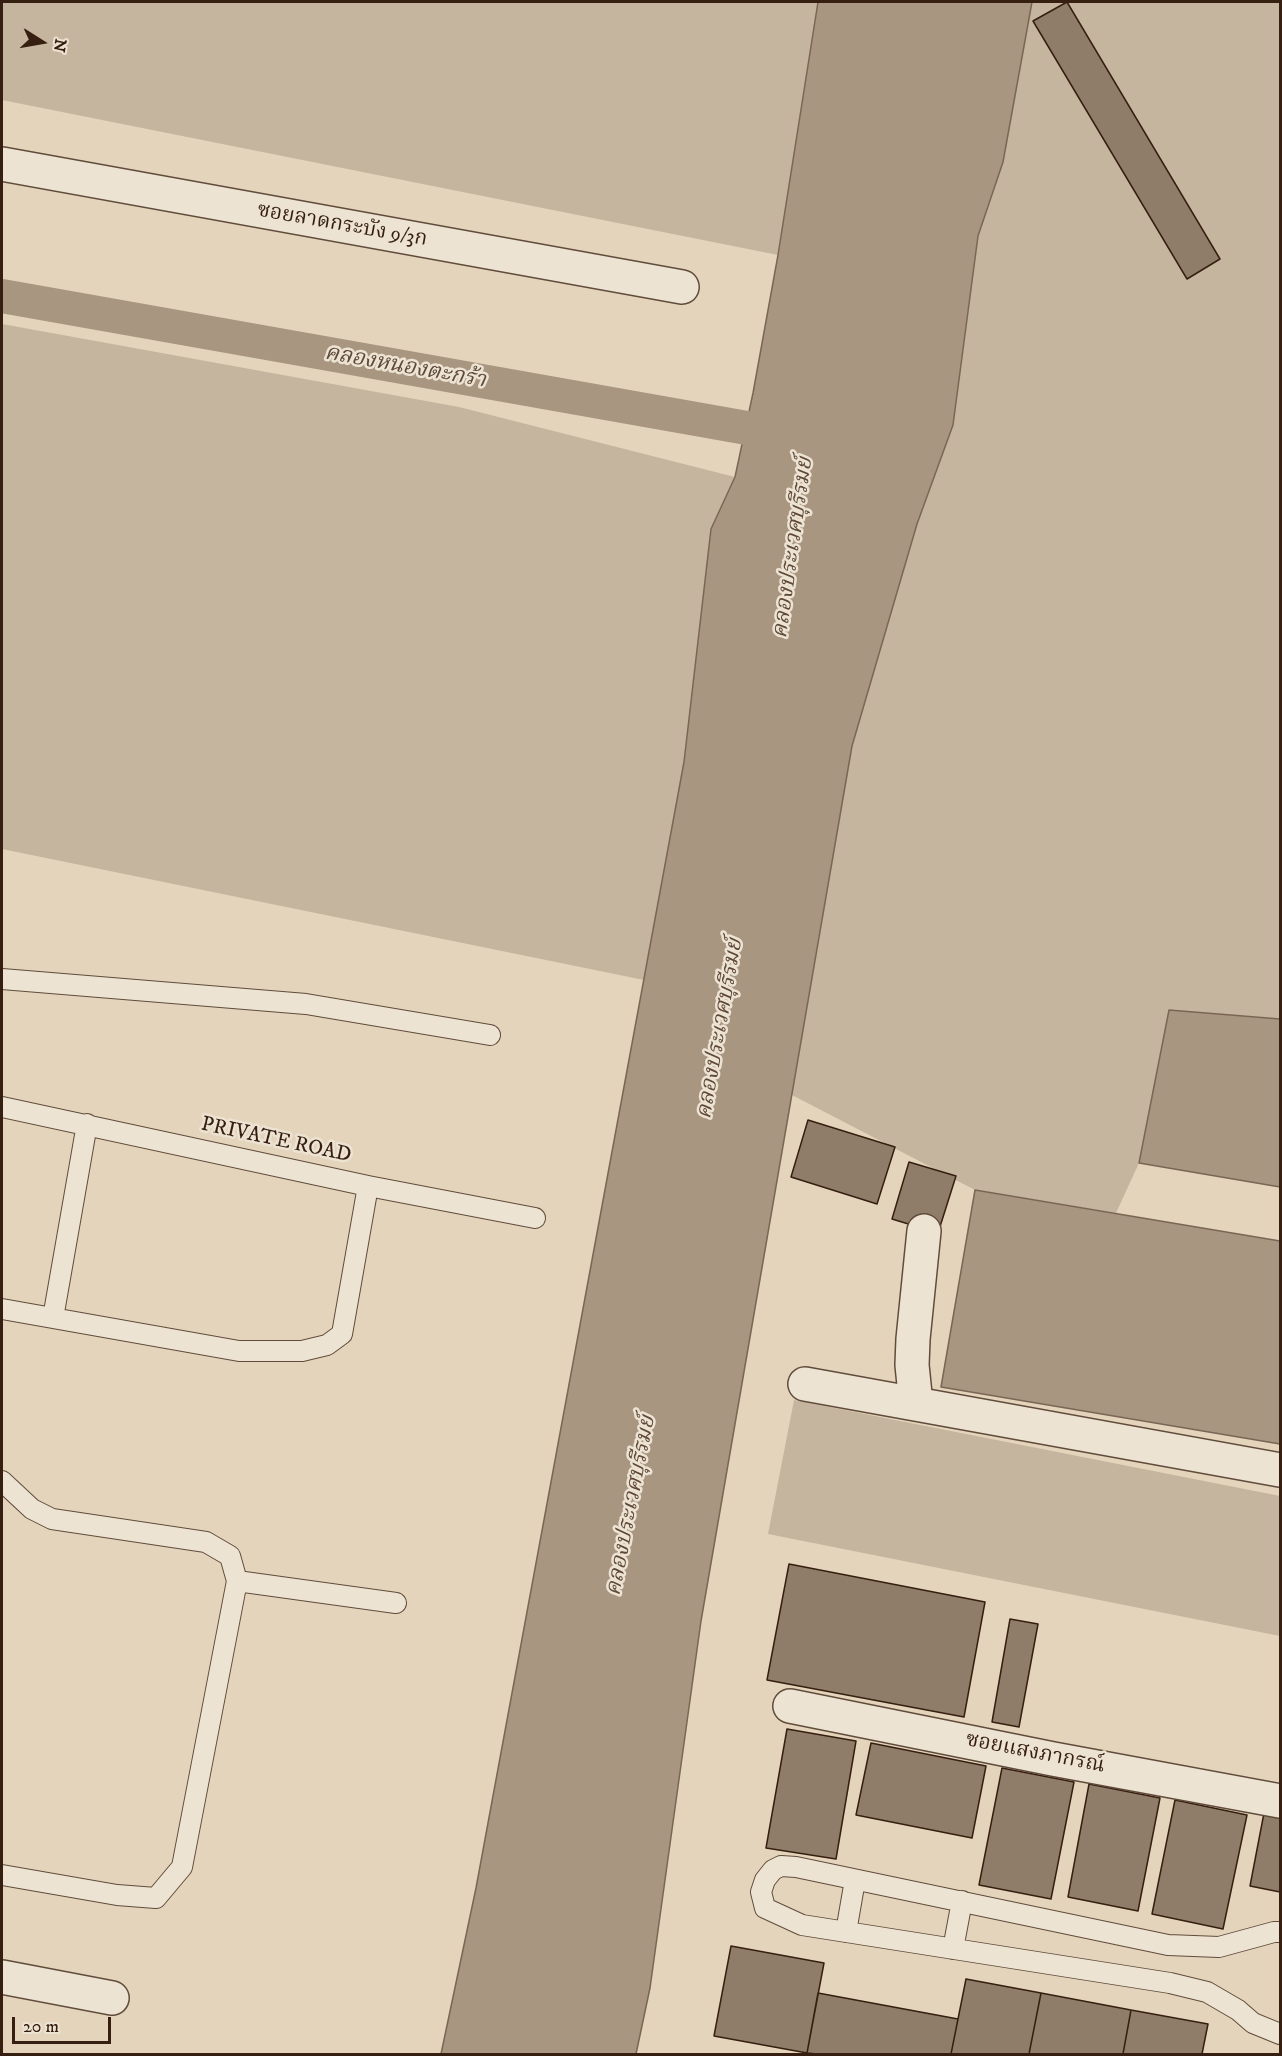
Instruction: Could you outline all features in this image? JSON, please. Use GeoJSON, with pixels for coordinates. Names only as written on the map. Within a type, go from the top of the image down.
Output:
{"type":"FeatureCollection","features":[{"type":"Feature","properties":{"kind":"street","name":"ซอยลาดกระบัง 9/3ก"},"geometry":{"type":"LineString","coordinates":[[2,164],[682,287]]}},
{"type":"Feature","properties":{"kind":"street"},"geometry":{"type":"LineString","coordinates":[[916,1404],[912,1365],[913,1339],[924,1231]]}},
{"type":"Feature","properties":{"kind":"street"},"geometry":{"type":"LineString","coordinates":[[805,1384],[1281,1470]]}},
{"type":"Feature","properties":{"kind":"street","name":"ซอยแสงภากรณ์"},"geometry":{"type":"LineString","coordinates":[[790,1706],[1281,1802]]}},
{"type":"Feature","properties":{"kind":"street"},"geometry":{"type":"LineString","coordinates":[[2,1977],[112,1998]]}},
{"type":"Feature","properties":{"kind":"lane"},"geometry":{"type":"LineString","coordinates":[[2,979],[306,1004],[490,1035]]}},
{"type":"Feature","properties":{"kind":"lane","name":"PRIVATE ROAD"},"geometry":{"type":"LineString","coordinates":[[2,1107],[369,1186],[342,1334],[327,1345],[302,1351],[239,1351],[2,1309]]}},
{"type":"Feature","properties":{"kind":"lane"},"geometry":{"type":"LineString","coordinates":[[53,1318],[87,1124]]}},
{"type":"Feature","properties":{"kind":"lane"},"geometry":{"type":"LineString","coordinates":[[369,1186],[535,1218]]}},
{"type":"Feature","properties":{"kind":"lane"},"geometry":{"type":"LineString","coordinates":[[2,1481],[32,1509],[52,1519],[206,1542],[230,1556],[237,1581],[182,1867],[156,1898],[117,1895],[2,1875]]}},
{"type":"Feature","properties":{"kind":"lane"},"geometry":{"type":"LineString","coordinates":[[237,1581],[396,1604]]}},
{"type":"Feature","properties":{"kind":"lane"},"geometry":{"type":"LineString","coordinates":[[1281,1932],[1219,1947],[1168,1945],[796,1867],[781,1866],[773,1870],[765,1880],[761,1892],[765,1908],[802,1925],[1170,1983],[1207,1992],[1238,2010],[1253,2024],[1281,2034]]}},
{"type":"Feature","properties":{"kind":"lane"},"geometry":{"type":"LineString","coordinates":[[846,1932],[855,1880]]}},
{"type":"Feature","properties":{"kind":"lane"},"geometry":{"type":"LineString","coordinates":[[953,1949],[962,1901]]}},
{"type":"Feature","properties":{"kind":"shaded area"},"geometry":{"type":"Polygon","coordinates":[[[2,2],[818,2],[778,255],[2,100],[2,2]]]}},
{"type":"Feature","properties":{"kind":"shaded area"},"geometry":{"type":"Polygon","coordinates":[[[1032,2],[1280,2],[1280,1019],[1169,1010],[1139,1163],[1116,1213],[975,1190],[792,1095],[852,746],[917,524],[953,425],[978,236],[1003,162],[1032,2]]]}},
{"type":"Feature","properties":{"kind":"shaded area"},"geometry":{"type":"Polygon","coordinates":[[[2,324],[459,407],[735,477],[711,529],[684,762],[644,980],[2,849],[2,324]]]}},
{"type":"Feature","properties":{"kind":"shaded area"},"geometry":{"type":"Polygon","coordinates":[[[794,1400],[1280,1496],[1280,1636],[768,1534],[794,1400]]]}},
{"type":"Feature","properties":{"kind":"water","name":"คลองประเวศบุรีรมย์"},"geometry":{"type":"Polygon","coordinates":[[[818,2],[1032,2],[1003,162],[978,236],[953,425],[917,524],[852,746],[701,1621],[650,1988],[636,2054],[441,2054],[476,1888],[684,762],[711,529],[735,477],[753,393],[778,255],[818,2]]]}},
{"type":"Feature","properties":{"kind":"water"},"geometry":{"type":"Polygon","coordinates":[[[1169,1010],[1280,1019],[1280,1187],[1139,1163],[1169,1010]]]}},
{"type":"Feature","properties":{"kind":"water"},"geometry":{"type":"Polygon","coordinates":[[[975,1190],[1280,1241],[1280,1444],[941,1387],[975,1190]]]}},
{"type":"Feature","properties":{"kind":"building"},"geometry":{"type":"Polygon","coordinates":[[[1067,2],[1220,259],[1187,279],[1033,21],[1067,2]]]}},
{"type":"Feature","properties":{"kind":"building"},"geometry":{"type":"Polygon","coordinates":[[[808,1120],[895,1147],[877,1204],[791,1177],[808,1120]]]}},
{"type":"Feature","properties":{"kind":"building"},"geometry":{"type":"Polygon","coordinates":[[[909,1162],[956,1176],[938,1233],[892,1219],[909,1162]]]}},
{"type":"Feature","properties":{"kind":"building"},"geometry":{"type":"Polygon","coordinates":[[[789,1564],[985,1602],[964,1717],[767,1680],[789,1564]]]}},
{"type":"Feature","properties":{"kind":"building"},"geometry":{"type":"Polygon","coordinates":[[[1010,1619],[1038,1624],[1019,1727],[992,1722],[1010,1619]]]}},
{"type":"Feature","properties":{"kind":"building"},"geometry":{"type":"Polygon","coordinates":[[[787,1729],[856,1741],[836,1859],[766,1848],[787,1729]]]}},
{"type":"Feature","properties":{"kind":"building"},"geometry":{"type":"Polygon","coordinates":[[[871,1743],[986,1766],[972,1838],[856,1815],[871,1743]]]}},
{"type":"Feature","properties":{"kind":"building"},"geometry":{"type":"Polygon","coordinates":[[[1002,1768],[1074,1782],[1051,1899],[979,1885],[1002,1768]]]}},
{"type":"Feature","properties":{"kind":"building"},"geometry":{"type":"Polygon","coordinates":[[[1089,1784],[1160,1798],[1138,1911],[1068,1897],[1089,1784]]]}},
{"type":"Feature","properties":{"kind":"building"},"geometry":{"type":"Polygon","coordinates":[[[1175,1800],[1247,1815],[1223,1929],[1152,1914],[1175,1800]]]}},
{"type":"Feature","properties":{"kind":"building"},"geometry":{"type":"Polygon","coordinates":[[[1264,1813],[1280,1816],[1280,1892],[1250,1886],[1264,1813]]]}},
{"type":"Feature","properties":{"kind":"building"},"geometry":{"type":"Polygon","coordinates":[[[731,1946],[824,1963],[807,2053],[714,2036],[731,1946]]]}},
{"type":"Feature","properties":{"kind":"building"},"geometry":{"type":"Polygon","coordinates":[[[966,1979],[1041,1993],[1029,2054],[951,2054],[966,1979]]]}},
{"type":"Feature","properties":{"kind":"building"},"geometry":{"type":"Polygon","coordinates":[[[818,1993],[958,2019],[951,2054],[807,2053],[818,1993]]]}},
{"type":"Feature","properties":{"kind":"building"},"geometry":{"type":"Polygon","coordinates":[[[1041,1993],[1131,2010],[1123,2054],[1029,2054],[1041,1993]]]}},
{"type":"Feature","properties":{"kind":"building"},"geometry":{"type":"Polygon","coordinates":[[[1131,2010],[1208,2024],[1202,2054],[1123,2054],[1131,2010]]]}},
{"type":"Feature","properties":{"kind":"waterway","name":"คลองหนองตะกร้า"},"geometry":{"type":"LineString","coordinates":[[2,296],[792,436]]}}]}
